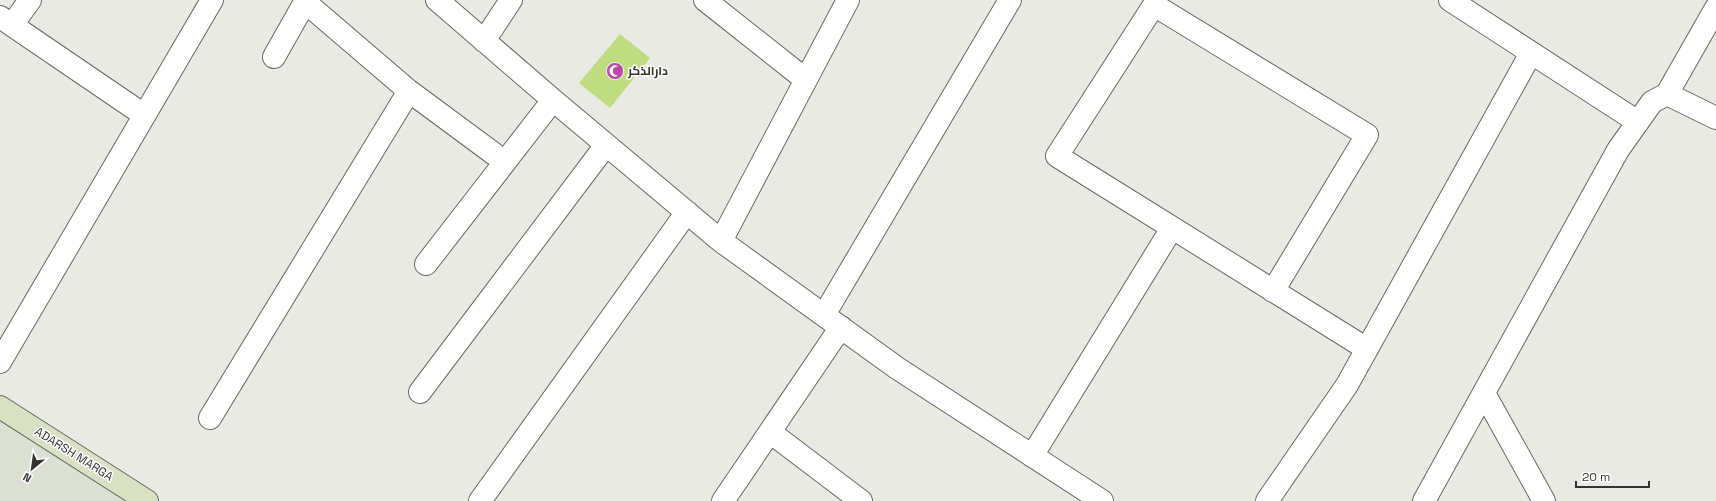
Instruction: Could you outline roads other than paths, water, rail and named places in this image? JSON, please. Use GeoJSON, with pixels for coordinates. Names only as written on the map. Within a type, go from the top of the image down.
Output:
{"type":"FeatureCollection","features":[{"type":"Feature","properties":{"kind":"main road","name":"ADARSH MARGA"},"geometry":{"type":"LineString","coordinates":[[0,407],[147,501]]}},
{"type":"Feature","properties":{"kind":"street"},"geometry":{"type":"LineString","coordinates":[[30,0],[6,21],[144,115]]}},
{"type":"Feature","properties":{"kind":"street"},"geometry":{"type":"LineString","coordinates":[[0,362],[212,0]]}},
{"type":"Feature","properties":{"kind":"street"},"geometry":{"type":"LineString","coordinates":[[437,0],[606,145],[721,241],[897,368],[1102,501]]}},
{"type":"Feature","properties":{"kind":"street"},"geometry":{"type":"LineString","coordinates":[[484,41],[511,0]]}},
{"type":"Feature","properties":{"kind":"street"},"geometry":{"type":"LineString","coordinates":[[705,0],[806,80]]}},
{"type":"Feature","properties":{"kind":"street"},"geometry":{"type":"LineString","coordinates":[[721,241],[848,0]]}},
{"type":"Feature","properties":{"kind":"street"},"geometry":{"type":"LineString","coordinates":[[723,501],[770,432],[1010,0]]}},
{"type":"Feature","properties":{"kind":"street"},"geometry":{"type":"LineString","coordinates":[[1450,0],[1638,122]]}},
{"type":"Feature","properties":{"kind":"street"},"geometry":{"type":"LineString","coordinates":[[274,57],[305,2],[409,91],[505,162]]}},
{"type":"Feature","properties":{"kind":"street"},"geometry":{"type":"LineString","coordinates":[[1273,291],[1367,136],[1150,2],[1058,156],[1172,228],[1273,291],[1367,349]]}},
{"type":"Feature","properties":{"kind":"street"},"geometry":{"type":"LineString","coordinates":[[1424,501],[1618,150],[1652,102],[1667,94],[1716,8]]}},
{"type":"Feature","properties":{"kind":"street"},"geometry":{"type":"LineString","coordinates":[[1267,501],[1347,385],[1531,53]]}},
{"type":"Feature","properties":{"kind":"street"},"geometry":{"type":"LineString","coordinates":[[210,418],[409,91]]}},
{"type":"Feature","properties":{"kind":"street"},"geometry":{"type":"LineString","coordinates":[[1667,94],[1716,118]]}},
{"type":"Feature","properties":{"kind":"street"},"geometry":{"type":"LineString","coordinates":[[426,264],[553,100]]}},
{"type":"Feature","properties":{"kind":"street"},"geometry":{"type":"LineString","coordinates":[[420,392],[606,145]]}},
{"type":"Feature","properties":{"kind":"street"},"geometry":{"type":"LineString","coordinates":[[480,501],[687,212]]}},
{"type":"Feature","properties":{"kind":"street"},"geometry":{"type":"LineString","coordinates":[[1032,456],[1172,228]]}},
{"type":"Feature","properties":{"kind":"street"},"geometry":{"type":"LineString","coordinates":[[1484,393],[1544,501]]}},
{"type":"Feature","properties":{"kind":"street"},"geometry":{"type":"LineString","coordinates":[[770,432],[862,501]]}},
{"type":"Feature","properties":{"kind":"place","name":"دارالذکر"},"geometry":{"type":"Point","coordinates":[615,71]}}]}
